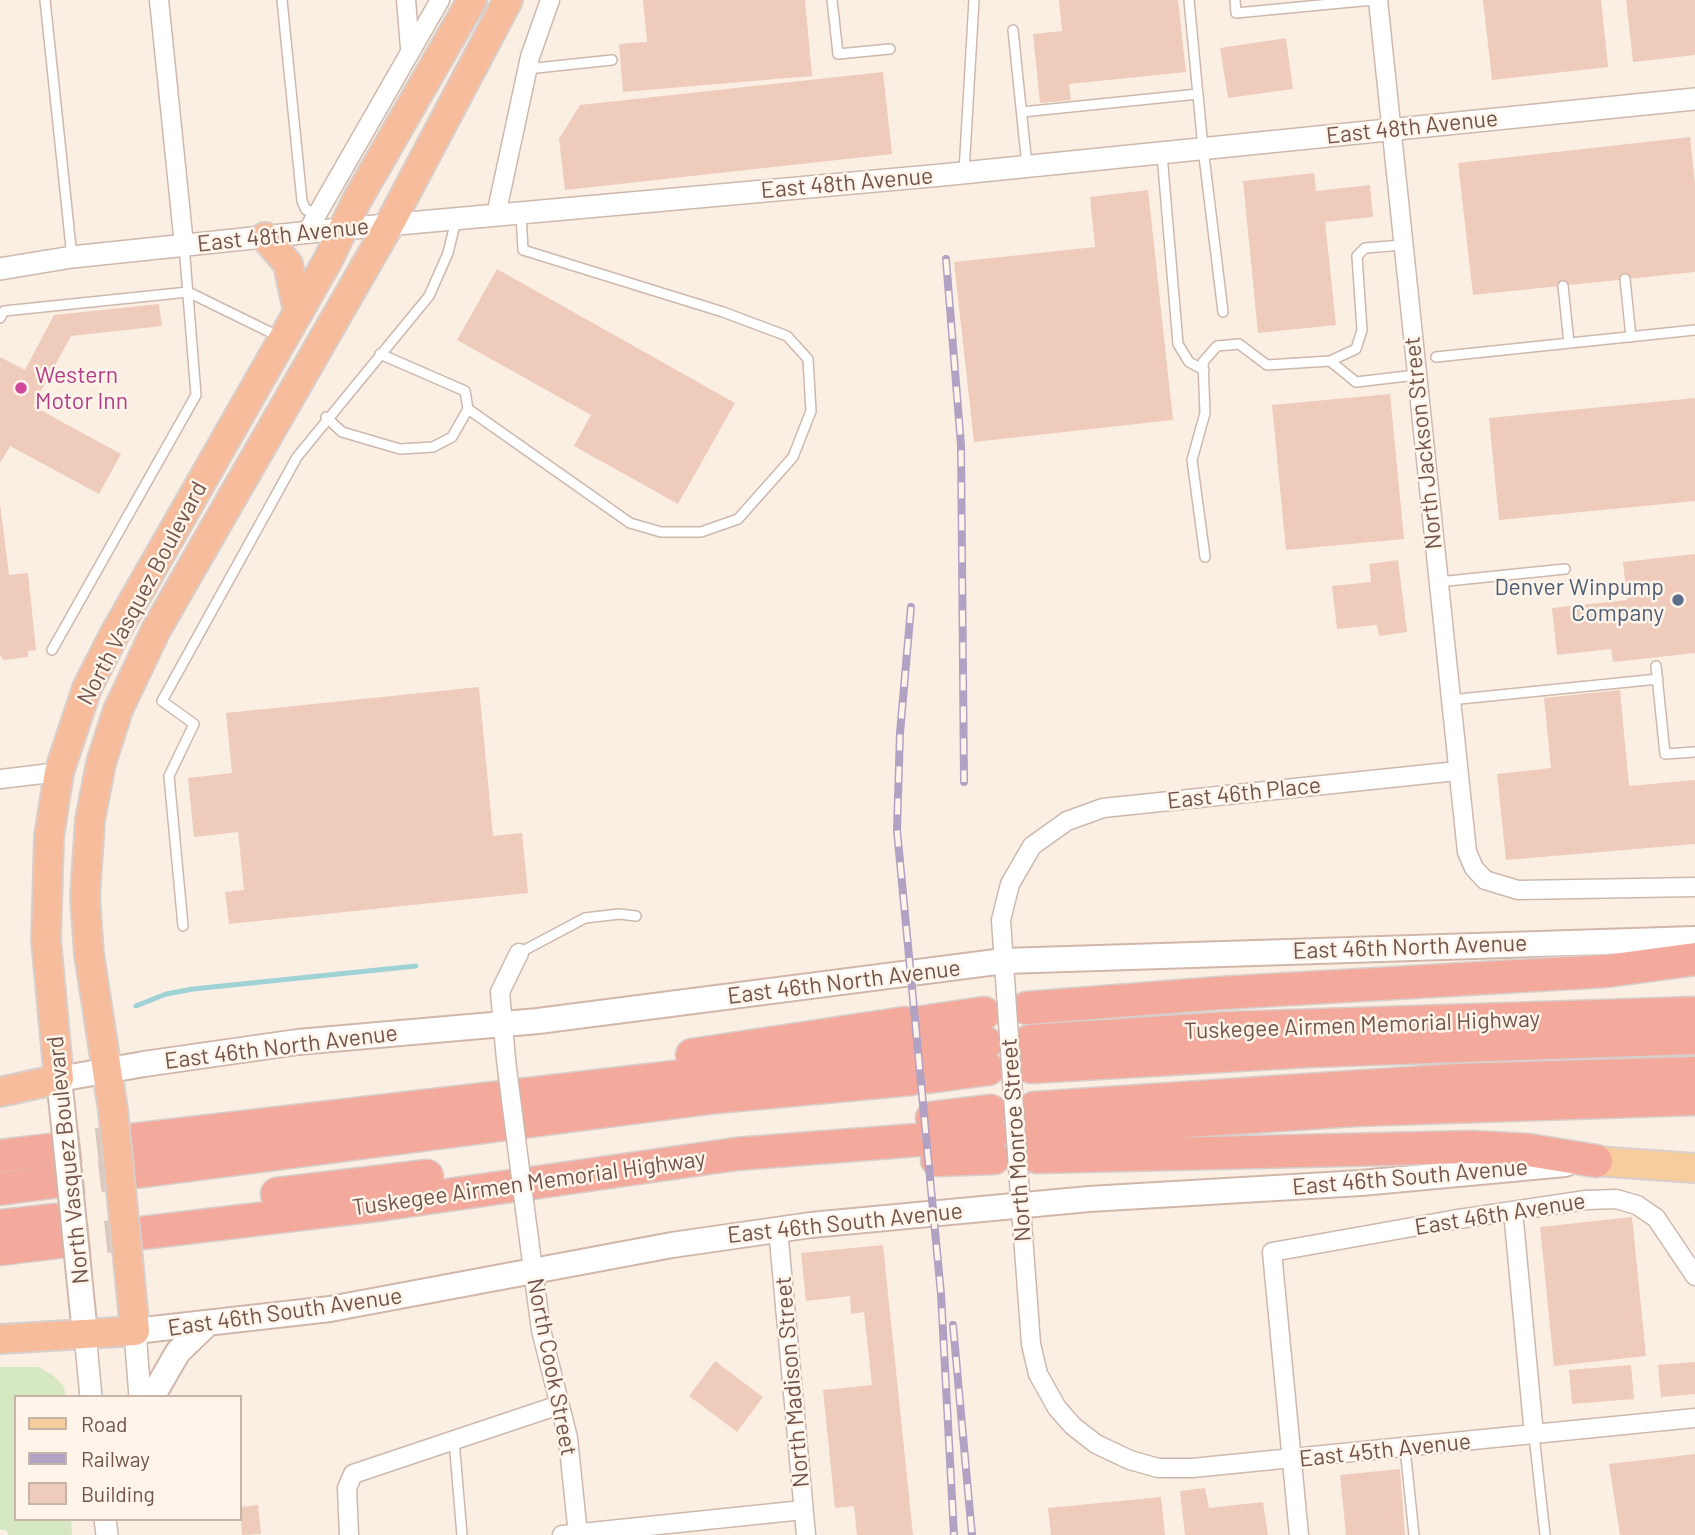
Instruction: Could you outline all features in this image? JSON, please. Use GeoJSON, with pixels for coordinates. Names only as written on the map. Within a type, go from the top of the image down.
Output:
{"type":"FeatureCollection","features":[{"type":"Feature","properties":{"kind":"highway","name":"North Vasquez Boulevard"},"geometry":{"type":"LineString","coordinates":[[59,1080],[45,910],[50,817],[59,772],[78,711],[100,662],[472,0]]}},
{"type":"Feature","properties":{"kind":"highway","name":"North Vasquez Boulevard"},"geometry":{"type":"LineString","coordinates":[[135,1331],[136,1234],[113,1110],[89,954],[85,898],[90,820],[111,728],[147,646],[389,225],[508,0]]}},
{"type":"Feature","properties":{"kind":"highway"},"geometry":{"type":"LineString","coordinates":[[265,237],[288,264],[298,312]]}},
{"type":"Feature","properties":{"kind":"highway"},"geometry":{"type":"LineString","coordinates":[[136,1172],[716,1097],[917,1050],[998,1025],[1220,993],[1606,971],[1695,960]]}},
{"type":"Feature","properties":{"kind":"highway","name":"Tuskegee Airmen Memorial Highway"},"geometry":{"type":"LineString","coordinates":[[1695,1013],[1229,1028],[1030,1054],[1283,1052],[1695,1038]]}},
{"type":"Feature","properties":{"kind":"highway"},"geometry":{"type":"LineString","coordinates":[[132,1139],[617,1083],[697,1053],[917,1050],[998,1025]]}},
{"type":"Feature","properties":{"kind":"highway"},"geometry":{"type":"LineString","coordinates":[[1015,1138],[1403,1083],[1695,1073]]}},
{"type":"Feature","properties":{"kind":"highway","name":"East 46th North Avenue"},"geometry":{"type":"LineString","coordinates":[[0,1092],[59,1080]]}},
{"type":"Feature","properties":{"kind":"highway","name":"Tuskegee Airmen Memorial Highway"},"geometry":{"type":"LineString","coordinates":[[136,1234],[385,1204],[736,1154],[926,1139],[1015,1138],[1355,1110],[1695,1099]]}},
{"type":"Feature","properties":{"kind":"highway"},"geometry":{"type":"LineString","coordinates":[[1015,1138],[1472,1147],[1528,1150],[1596,1161]]}},
{"type":"Feature","properties":{"kind":"highway"},"geometry":{"type":"LineString","coordinates":[[136,1234],[542,1160],[926,1139]]}},
{"type":"Feature","properties":{"kind":"highway"},"geometry":{"type":"LineString","coordinates":[[0,1156],[49,1150]]}},
{"type":"Feature","properties":{"kind":"highway"},"geometry":{"type":"LineString","coordinates":[[0,1189],[52,1182]]}},
{"type":"Feature","properties":{"kind":"highway"},"geometry":{"type":"LineString","coordinates":[[0,1226],[64,1242]]}},
{"type":"Feature","properties":{"kind":"highway"},"geometry":{"type":"LineString","coordinates":[[0,1249],[64,1242]]}},
{"type":"Feature","properties":{"kind":"highway","name":"East 46th South Avenue"},"geometry":{"type":"LineString","coordinates":[[0,1339],[135,1331]]}},
{"type":"Feature","properties":{"kind":"main road","name":"East 46th North Avenue"},"geometry":{"type":"LineString","coordinates":[[59,1080],[107,1070],[298,1042],[502,1024],[1004,961],[1695,939]]}},
{"type":"Feature","properties":{"kind":"main road","name":"North Vasquez Boulevard"},"geometry":{"type":"LineString","coordinates":[[59,1080],[63,1116],[64,1242],[85,1334]]}},
{"type":"Feature","properties":{"kind":"main road","name":"East 46th South Avenue"},"geometry":{"type":"LineString","coordinates":[[135,1331],[386,1300],[672,1244],[778,1229],[1020,1204],[1361,1183],[1596,1161],[1695,1168]]}},
{"type":"Feature","properties":{"kind":"main road"},"geometry":{"type":"LineString","coordinates":[[153,1395],[178,1352],[207,1324]]}},
{"type":"Feature","properties":{"kind":"street"},"geometry":{"type":"LineString","coordinates":[[159,0],[184,245]]}},
{"type":"Feature","properties":{"kind":"street"},"geometry":{"type":"LineString","coordinates":[[406,0],[410,48]]}},
{"type":"Feature","properties":{"kind":"street"},"geometry":{"type":"LineString","coordinates":[[307,232],[410,48],[440,0]]}},
{"type":"Feature","properties":{"kind":"street"},"geometry":{"type":"LineString","coordinates":[[496,215],[527,69],[550,0]]}},
{"type":"Feature","properties":{"kind":"street","name":"North Jackson Street"},"geometry":{"type":"LineString","coordinates":[[1376,0],[1465,846],[1474,869],[1485,880],[1529,890],[1695,887]]}},
{"type":"Feature","properties":{"kind":"street","name":"East 48th Avenue"},"geometry":{"type":"LineString","coordinates":[[0,269],[72,257],[307,232],[1027,166],[1695,99]]}},
{"type":"Feature","properties":{"kind":"street","name":"East 46th Place"},"geometry":{"type":"LineString","coordinates":[[1039,839],[1079,815],[1103,808],[1457,771]]}},
{"type":"Feature","properties":{"kind":"street"},"geometry":{"type":"LineString","coordinates":[[0,779],[59,772]]}},
{"type":"Feature","properties":{"kind":"street","name":"North Monroe Street"},"geometry":{"type":"LineString","coordinates":[[1039,839],[1018,866],[1001,920],[1004,961],[998,1025],[1015,1138],[1031,1344],[1038,1374],[1056,1408],[1083,1435]]}},
{"type":"Feature","properties":{"kind":"street","name":"North Cook Street"},"geometry":{"type":"LineString","coordinates":[[519,953],[502,983],[499,999],[541,1330],[568,1438],[573,1534]]}},
{"type":"Feature","properties":{"kind":"street","name":"East 46th Avenue"},"geometry":{"type":"LineString","coordinates":[[1292,1460],[1272,1252],[1513,1211],[1604,1199],[1637,1205],[1656,1218],[1695,1276]]}},
{"type":"Feature","properties":{"kind":"street"},"geometry":{"type":"LineString","coordinates":[[1513,1211],[1535,1435]]}},
{"type":"Feature","properties":{"kind":"street","name":"North Madison Street"},"geometry":{"type":"LineString","coordinates":[[778,1229],[806,1535]]}},
{"type":"Feature","properties":{"kind":"street"},"geometry":{"type":"LineString","coordinates":[[135,1331],[140,1395]]}},
{"type":"Feature","properties":{"kind":"street"},"geometry":{"type":"LineString","coordinates":[[85,1334],[91,1395]]}},
{"type":"Feature","properties":{"kind":"street"},"geometry":{"type":"LineString","coordinates":[[349,1535],[347,1488],[353,1474],[559,1405]]}},
{"type":"Feature","properties":{"kind":"street","name":"East 45th Avenue"},"geometry":{"type":"LineString","coordinates":[[1083,1435],[1113,1454],[1158,1468],[1192,1468],[1695,1418]]}},
{"type":"Feature","properties":{"kind":"street"},"geometry":{"type":"LineString","coordinates":[[1292,1460],[1299,1535]]}},
{"type":"Feature","properties":{"kind":"street"},"geometry":{"type":"LineString","coordinates":[[573,1534],[694,1528],[803,1510]]}},
{"type":"Feature","properties":{"kind":"lane"},"geometry":{"type":"LineString","coordinates":[[46,0],[72,257]]}},
{"type":"Feature","properties":{"kind":"lane"},"geometry":{"type":"LineString","coordinates":[[282,0],[303,206],[309,212],[318,212]]}},
{"type":"Feature","properties":{"kind":"lane"},"geometry":{"type":"LineString","coordinates":[[832,0],[838,54],[890,50]]}},
{"type":"Feature","properties":{"kind":"lane"},"geometry":{"type":"LineString","coordinates":[[964,172],[974,0]]}},
{"type":"Feature","properties":{"kind":"lane"},"geometry":{"type":"LineString","coordinates":[[1189,0],[1203,148],[1223,312]]}},
{"type":"Feature","properties":{"kind":"lane"},"geometry":{"type":"LineString","coordinates":[[1235,0],[1236,13],[1376,0]]}},
{"type":"Feature","properties":{"kind":"lane"},"geometry":{"type":"LineString","coordinates":[[1013,30],[1027,166]]}},
{"type":"Feature","properties":{"kind":"lane"},"geometry":{"type":"LineString","coordinates":[[527,69],[612,60]]}},
{"type":"Feature","properties":{"kind":"lane"},"geometry":{"type":"LineString","coordinates":[[1022,112],[1198,94]]}},
{"type":"Feature","properties":{"kind":"lane"},"geometry":{"type":"LineString","coordinates":[[1162,153],[1178,344],[1189,362],[1204,370]]}},
{"type":"Feature","properties":{"kind":"lane"},"geometry":{"type":"LineString","coordinates":[[468,409],[630,523],[661,532],[701,532],[738,519],[793,457],[811,411],[808,359],[787,336],[723,312],[523,250],[521,213]]}},
{"type":"Feature","properties":{"kind":"lane"},"geometry":{"type":"LineString","coordinates":[[183,926],[169,776],[194,724],[162,701],[297,457],[326,417],[429,296],[448,253],[456,219]]}},
{"type":"Feature","properties":{"kind":"lane"},"geometry":{"type":"LineString","coordinates":[[52,650],[196,395],[184,245]]}},
{"type":"Feature","properties":{"kind":"lane"},"geometry":{"type":"LineString","coordinates":[[1205,557],[1192,460],[1205,413],[1203,362],[1217,346],[1239,344],[1267,365],[1330,361],[1356,349],[1362,330],[1356,256],[1365,248],[1403,245]]}},
{"type":"Feature","properties":{"kind":"lane"},"geometry":{"type":"LineString","coordinates":[[1625,279],[1631,337]]}},
{"type":"Feature","properties":{"kind":"lane"},"geometry":{"type":"LineString","coordinates":[[1563,286],[1569,343]]}},
{"type":"Feature","properties":{"kind":"lane"},"geometry":{"type":"LineString","coordinates":[[0,318],[4,311],[188,292],[283,339]]}},
{"type":"Feature","properties":{"kind":"lane"},"geometry":{"type":"LineString","coordinates":[[1436,357],[1695,330]]}},
{"type":"Feature","properties":{"kind":"lane"},"geometry":{"type":"LineString","coordinates":[[326,417],[342,432],[400,449],[444,444],[452,437],[468,409],[465,391],[380,354]]}},
{"type":"Feature","properties":{"kind":"lane"},"geometry":{"type":"LineString","coordinates":[[1330,361],[1356,382],[1416,375]]}},
{"type":"Feature","properties":{"kind":"lane"},"geometry":{"type":"LineString","coordinates":[[1438,582],[1565,569]]}},
{"type":"Feature","properties":{"kind":"lane"},"geometry":{"type":"LineString","coordinates":[[1656,666],[1665,754],[1695,752]]}},
{"type":"Feature","properties":{"kind":"lane"},"geometry":{"type":"LineString","coordinates":[[1450,700],[1658,679]]}},
{"type":"Feature","properties":{"kind":"lane"},"geometry":{"type":"LineString","coordinates":[[519,953],[585,918],[618,914],[636,916]]}},
{"type":"Feature","properties":{"kind":"lane"},"geometry":{"type":"LineString","coordinates":[[1535,1435],[1545,1535]]}},
{"type":"Feature","properties":{"kind":"lane"},"geometry":{"type":"LineString","coordinates":[[454,1440],[462,1535]]}},
{"type":"Feature","properties":{"kind":"lane"},"geometry":{"type":"LineString","coordinates":[[1405,1448],[1414,1535]]}},
{"type":"Feature","properties":{"kind":"green space"},"geometry":{"type":"Polygon","coordinates":[[[0,1367],[38,1367],[53,1375],[63,1386],[66,1395],[14,1395],[14,1521],[71,1521],[72,1535],[8,1535],[7,1531],[0,1529],[0,1367]]]}},
{"type":"Feature","properties":{"kind":"building"},"geometry":{"type":"Polygon","coordinates":[[[643,0],[805,0],[812,76],[623,92],[619,44],[647,42],[643,0]]]}},
{"type":"Feature","properties":{"kind":"building"},"geometry":{"type":"Polygon","coordinates":[[[1059,0],[1178,0],[1186,72],[1069,84],[1071,100],[1040,103],[1033,34],[1062,31],[1059,0]]]}},
{"type":"Feature","properties":{"kind":"building"},"geometry":{"type":"Polygon","coordinates":[[[1483,0],[1601,0],[1608,67],[1492,80],[1483,0]]]}},
{"type":"Feature","properties":{"kind":"building"},"geometry":{"type":"Polygon","coordinates":[[[1626,0],[1695,0],[1695,55],[1633,62],[1626,0]]]}},
{"type":"Feature","properties":{"kind":"building"},"geometry":{"type":"Polygon","coordinates":[[[1286,38],[1293,89],[1228,98],[1220,48],[1286,38]]]}},
{"type":"Feature","properties":{"kind":"building"},"geometry":{"type":"Polygon","coordinates":[[[883,72],[892,154],[565,190],[559,139],[580,105],[883,72]]]}},
{"type":"Feature","properties":{"kind":"building"},"geometry":{"type":"Polygon","coordinates":[[[1690,137],[1695,184],[1695,272],[1473,295],[1458,163],[1690,137]]]}},
{"type":"Feature","properties":{"kind":"building"},"geometry":{"type":"Polygon","coordinates":[[[1314,173],[1316,191],[1370,185],[1373,217],[1325,222],[1336,325],[1258,333],[1243,181],[1314,173]]]}},
{"type":"Feature","properties":{"kind":"building"},"geometry":{"type":"Polygon","coordinates":[[[1148,190],[1173,420],[974,442],[954,262],[1095,247],[1090,197],[1148,190]]]}},
{"type":"Feature","properties":{"kind":"building"},"geometry":{"type":"Polygon","coordinates":[[[497,269],[735,403],[678,504],[574,446],[591,415],[457,340],[497,269]]]}},
{"type":"Feature","properties":{"kind":"building","name":"Western Motor Inn"},"geometry":{"type":"Polygon","coordinates":[[[159,304],[162,326],[71,336],[33,406],[121,454],[99,494],[10,446],[0,463],[0,357],[25,370],[54,315],[159,304]]]}},
{"type":"Feature","properties":{"kind":"building"},"geometry":{"type":"Polygon","coordinates":[[[1390,394],[1404,539],[1286,550],[1272,405],[1390,394]]]}},
{"type":"Feature","properties":{"kind":"building"},"geometry":{"type":"Polygon","coordinates":[[[1695,398],[1695,501],[1499,520],[1489,418],[1695,398]]]}},
{"type":"Feature","properties":{"kind":"building"},"geometry":{"type":"Polygon","coordinates":[[[0,504],[9,575],[28,573],[36,650],[28,651],[28,657],[3,660],[0,654],[0,504]]]}},
{"type":"Feature","properties":{"kind":"building"},"geometry":{"type":"Polygon","coordinates":[[[1695,554],[1695,653],[1613,662],[1611,649],[1557,655],[1552,608],[1627,600],[1623,562],[1695,554]]]}},
{"type":"Feature","properties":{"kind":"building"},"geometry":{"type":"Polygon","coordinates":[[[1398,560],[1407,632],[1379,636],[1377,625],[1337,629],[1332,586],[1371,582],[1369,564],[1398,560]]]}},
{"type":"Feature","properties":{"kind":"building"},"geometry":{"type":"Polygon","coordinates":[[[479,687],[493,836],[522,833],[528,893],[229,924],[225,892],[244,890],[238,832],[194,837],[188,778],[232,773],[226,713],[479,687]]]}},
{"type":"Feature","properties":{"kind":"building"},"geometry":{"type":"Polygon","coordinates":[[[1620,690],[1629,786],[1695,780],[1695,844],[1506,860],[1497,774],[1551,768],[1544,698],[1620,690]]]}},
{"type":"Feature","properties":{"kind":"building"},"geometry":{"type":"Polygon","coordinates":[[[1632,1217],[1646,1356],[1554,1366],[1540,1227],[1632,1217]]]}},
{"type":"Feature","properties":{"kind":"building"},"geometry":{"type":"Polygon","coordinates":[[[883,1245],[913,1535],[857,1535],[854,1506],[835,1508],[823,1390],[872,1385],[864,1312],[851,1314],[850,1296],[806,1301],[801,1253],[883,1245]]]}},
{"type":"Feature","properties":{"kind":"building"},"geometry":{"type":"Polygon","coordinates":[[[715,1361],[763,1397],[737,1432],[689,1396],[715,1361]]]}},
{"type":"Feature","properties":{"kind":"building"},"geometry":{"type":"Polygon","coordinates":[[[1695,1362],[1695,1394],[1661,1397],[1658,1365],[1695,1362]]]}},
{"type":"Feature","properties":{"kind":"building"},"geometry":{"type":"Polygon","coordinates":[[[1631,1365],[1634,1399],[1572,1404],[1569,1370],[1631,1365]]]}},
{"type":"Feature","properties":{"kind":"building"},"geometry":{"type":"Polygon","coordinates":[[[1695,1454],[1695,1535],[1620,1535],[1609,1464],[1695,1454]]]}},
{"type":"Feature","properties":{"kind":"building"},"geometry":{"type":"Polygon","coordinates":[[[1400,1469],[1405,1535],[1346,1535],[1340,1475],[1400,1469]]]}},
{"type":"Feature","properties":{"kind":"building"},"geometry":{"type":"Polygon","coordinates":[[[1205,1488],[1209,1508],[1263,1502],[1268,1535],[1185,1535],[1180,1491],[1205,1488]]]}},
{"type":"Feature","properties":{"kind":"building"},"geometry":{"type":"Polygon","coordinates":[[[1161,1497],[1165,1535],[1051,1535],[1048,1508],[1161,1497]]]}},
{"type":"Feature","properties":{"kind":"building"},"geometry":{"type":"Polygon","coordinates":[[[258,1505],[261,1534],[242,1535],[242,1507],[258,1505]]]}},
{"type":"Feature","properties":{"kind":"waterway"},"geometry":{"type":"LineString","coordinates":[[136,1006],[166,994],[193,989],[416,966]]}},
{"type":"Feature","properties":{"kind":"tunnel"},"geometry":{"type":"LineString","coordinates":[[49,1150],[132,1140]]}},
{"type":"Feature","properties":{"kind":"tunnel"},"geometry":{"type":"LineString","coordinates":[[52,1182],[136,1172]]}},
{"type":"Feature","properties":{"kind":"tunnel"},"geometry":{"type":"LineString","coordinates":[[58,1242],[142,1233]]}},
{"type":"Feature","properties":{"kind":"railway"},"geometry":{"type":"LineString","coordinates":[[946,259],[961,445],[964,782]]}},
{"type":"Feature","properties":{"kind":"railway"},"geometry":{"type":"LineString","coordinates":[[911,607],[900,733],[897,830],[941,1294],[954,1535]]}},
{"type":"Feature","properties":{"kind":"railway"},"geometry":{"type":"LineString","coordinates":[[953,1325],[972,1535]]}},
{"type":"Feature","properties":{"kind":"place","name":"Western Motor Inn"},"geometry":{"type":"Point","coordinates":[21,388]}},
{"type":"Feature","properties":{"kind":"place","name":"Denver Winpump Company"},"geometry":{"type":"Point","coordinates":[1678,600]}}]}
